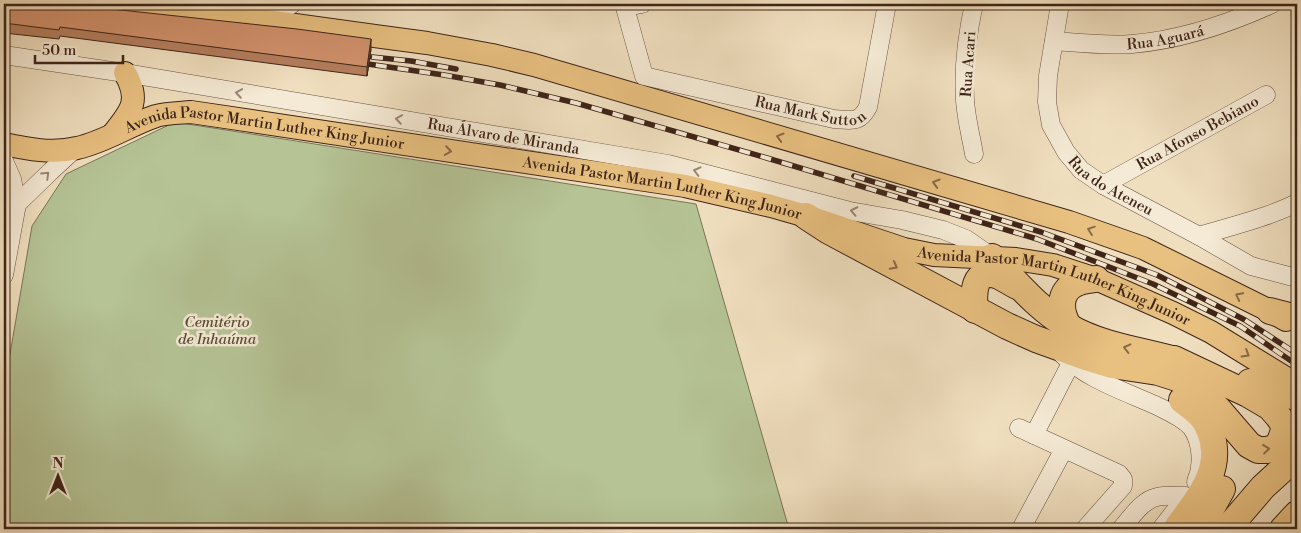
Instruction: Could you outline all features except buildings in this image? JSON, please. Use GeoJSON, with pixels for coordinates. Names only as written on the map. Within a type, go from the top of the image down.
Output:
{"type":"FeatureCollection","features":[{"type":"Feature","properties":{"kind":"highway"},"geometry":{"type":"LineString","coordinates":[[806,216],[829,231],[1007,326],[1065,346],[1086,358],[1112,365],[1158,372],[1177,378],[1205,396],[1249,445],[1258,450],[1266,450],[1274,448],[1279,444],[1284,431],[1283,423],[1270,407],[1248,394],[1174,359]]}},
{"type":"Feature","properties":{"kind":"highway"},"geometry":{"type":"LineString","coordinates":[[992,257],[1048,312],[1065,346]]}},
{"type":"Feature","properties":{"kind":"highway"},"geometry":{"type":"LineString","coordinates":[[976,310],[974,290],[982,276],[1001,277],[1024,290]]}},
{"type":"Feature","properties":{"kind":"highway"},"geometry":{"type":"LineString","coordinates":[[1065,346],[1062,310],[1064,294],[1076,283],[1096,279]]}},
{"type":"Feature","properties":{"kind":"highway"},"geometry":{"type":"LineString","coordinates":[[1270,311],[1297,318]]}},
{"type":"Feature","properties":{"kind":"highway"},"geometry":{"type":"LineString","coordinates":[[1065,346],[1090,337],[1215,370],[1278,393],[1297,396]]}},
{"type":"Feature","properties":{"kind":"highway"},"geometry":{"type":"LineString","coordinates":[[1112,365],[1182,399],[1194,408],[1206,422],[1215,454],[1213,469],[1205,488],[1176,529]]}},
{"type":"Feature","properties":{"kind":"highway"},"geometry":{"type":"LineString","coordinates":[[1200,529],[1222,490],[1228,466],[1227,434],[1218,409]]}},
{"type":"Feature","properties":{"kind":"highway"},"geometry":{"type":"LineString","coordinates":[[1227,529],[1263,487],[1297,456]]}},
{"type":"Feature","properties":{"kind":"highway"},"geometry":{"type":"LineString","coordinates":[[1283,529],[1297,514]]}},
{"type":"Feature","properties":{"kind":"main road"},"geometry":{"type":"LineString","coordinates":[[95,4],[266,21],[427,43],[534,65],[1069,222],[1143,248],[1270,311],[1297,328]]}},
{"type":"Feature","properties":{"kind":"main road"},"geometry":{"type":"LineString","coordinates":[[113,134],[128,116],[133,105],[134,94],[132,85],[125,73]]}},
{"type":"Feature","properties":{"kind":"main road","name":"Avenida Pastor Martin Luther King Junior"},"geometry":{"type":"LineString","coordinates":[[4,144],[29,149],[53,150],[76,148],[157,116],[191,112],[685,186],[806,216],[904,249],[934,255],[992,257],[1053,265],[1096,279],[1173,313],[1211,332],[1297,385]]}},
{"type":"Feature","properties":{"kind":"street"},"geometry":{"type":"LineString","coordinates":[[266,21],[292,4]]}},
{"type":"Feature","properties":{"kind":"street","name":"Rua Mark Sutton"},"geometry":{"type":"LineString","coordinates":[[631,5],[644,76],[834,119],[854,120],[863,116],[868,107],[887,4]]}},
{"type":"Feature","properties":{"kind":"street","name":"Rua Acari"},"geometry":{"type":"LineString","coordinates":[[974,4],[964,79],[965,103],[974,154]]}},
{"type":"Feature","properties":{"kind":"street","name":"Rua do Ateneu"},"geometry":{"type":"LineString","coordinates":[[1060,4],[1048,76],[1047,102],[1052,125],[1066,152],[1081,170],[1103,185],[1251,266],[1289,276],[1297,276]]}},
{"type":"Feature","properties":{"kind":"street","name":"Rua Aguará"},"geometry":{"type":"LineString","coordinates":[[1054,41],[1130,44],[1170,39],[1217,26],[1272,4]]}},
{"type":"Feature","properties":{"kind":"street","name":"Rua Álvaro de Miranda"},"geometry":{"type":"LineString","coordinates":[[4,55],[125,73],[668,164],[850,210],[943,230],[966,239],[992,257]]}},
{"type":"Feature","properties":{"kind":"street","name":"Rua Afonso Bebiano"},"geometry":{"type":"LineString","coordinates":[[1103,185],[1266,95]]}},
{"type":"Feature","properties":{"kind":"street"},"geometry":{"type":"LineString","coordinates":[[17,204],[76,148]]}},
{"type":"Feature","properties":{"kind":"street"},"geometry":{"type":"LineString","coordinates":[[4,161],[12,179],[17,204],[4,275]]}},
{"type":"Feature","properties":{"kind":"street"},"geometry":{"type":"LineString","coordinates":[[1199,236],[1258,219],[1297,203]]}},
{"type":"Feature","properties":{"kind":"street"},"geometry":{"type":"LineString","coordinates":[[1085,529],[1123,486],[1123,479],[1119,474],[1026,431],[1065,346],[1099,379],[1168,411],[1190,426],[1196,436],[1199,446],[1200,467],[1196,482],[1161,529]]}},
{"type":"Feature","properties":{"kind":"street"},"geometry":{"type":"LineString","coordinates":[[1021,529],[1064,449]]}},
{"type":"Feature","properties":{"kind":"street"},"geometry":{"type":"LineString","coordinates":[[1122,529],[1136,512],[1151,499],[1186,496]]}},
{"type":"Feature","properties":{"kind":"green space","name":"Cemitério de Inhaúma"},"geometry":{"type":"Polygon","coordinates":[[[175,122],[696,204],[789,529],[4,529],[4,389],[32,226],[66,174],[175,122]]]}},
{"type":"Feature","properties":{"kind":"railway"},"geometry":{"type":"LineString","coordinates":[[372,57],[411,61],[456,69]]}},
{"type":"Feature","properties":{"kind":"railway"},"geometry":{"type":"LineString","coordinates":[[354,62],[500,85],[576,103],[1037,239],[1153,284],[1240,326],[1297,365]]}},
{"type":"Feature","properties":{"kind":"railway"},"geometry":{"type":"LineString","coordinates":[[854,176],[1041,232],[1157,275],[1245,320],[1297,354]]}}]}
